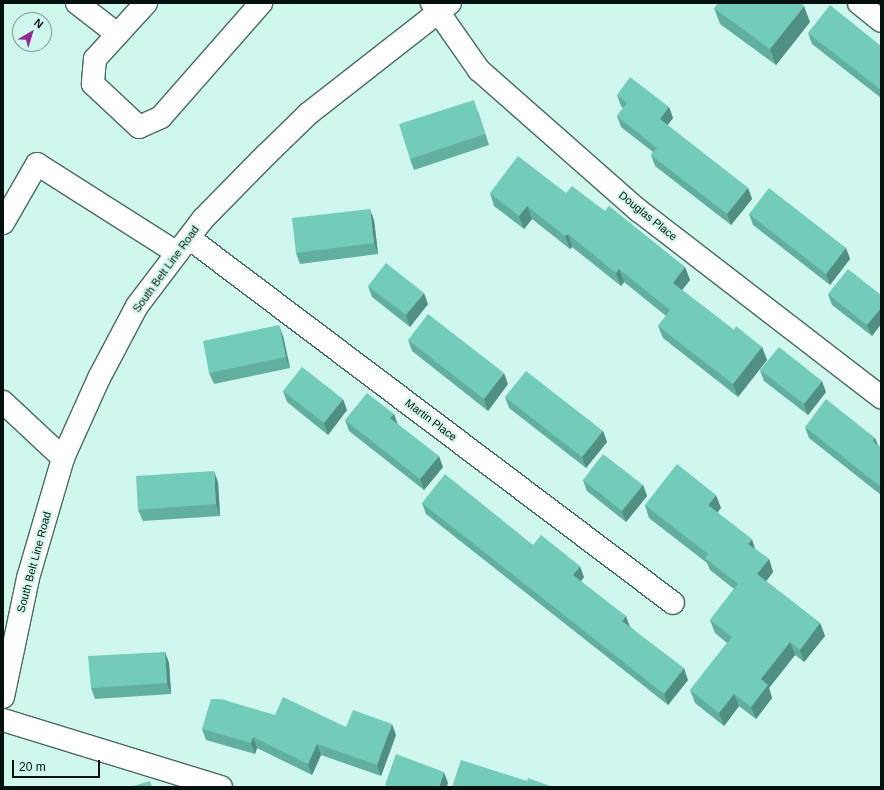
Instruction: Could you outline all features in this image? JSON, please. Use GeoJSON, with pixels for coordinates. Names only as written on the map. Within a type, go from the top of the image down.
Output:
{"type":"FeatureCollection","features":[{"type":"Feature","properties":{"kind":"street"},"geometry":{"type":"LineString","coordinates":[[77,3],[118,34]]}},
{"type":"Feature","properties":{"kind":"street"},"geometry":{"type":"LineString","coordinates":[[146,3],[95,59],[93,84],[139,127],[161,117],[261,3]]}},
{"type":"Feature","properties":{"kind":"street"},"geometry":{"type":"LineString","coordinates":[[859,3],[881,21]]}},
{"type":"Feature","properties":{"kind":"street","name":"South Belt Line Road"},"geometry":{"type":"LineString","coordinates":[[3,697],[28,578],[63,458],[99,378],[137,306],[203,219],[308,114],[440,6]]}},
{"type":"Feature","properties":{"kind":"street","name":"Douglas Place"},"geometry":{"type":"LineString","coordinates":[[440,6],[479,70],[633,205],[881,397]]}},
{"type":"Feature","properties":{"kind":"street","name":"Martin Place"},"geometry":{"type":"LineString","coordinates":[[3,223],[37,164],[183,245],[673,603]]}},
{"type":"Feature","properties":{"kind":"street"},"geometry":{"type":"LineString","coordinates":[[3,402],[63,458]]}},
{"type":"Feature","properties":{"kind":"street"},"geometry":{"type":"LineString","coordinates":[[3,720],[221,787]]}},
{"type":"Feature","properties":{"kind":"building"},"geometry":{"type":"Polygon","coordinates":[[[718,3],[801,3],[804,6],[770,49],[714,8],[718,3]]]}},
{"type":"Feature","properties":{"kind":"building"},"geometry":{"type":"Polygon","coordinates":[[[830,5],[881,46],[881,90],[808,33],[830,5]]]}},
{"type":"Feature","properties":{"kind":"building"},"geometry":{"type":"Polygon","coordinates":[[[630,77],[669,107],[660,119],[748,188],[727,214],[651,155],[657,148],[617,116],[627,103],[617,95],[630,77]]]}},
{"type":"Feature","properties":{"kind":"building"},"geometry":{"type":"Polygon","coordinates":[[[474,100],[485,134],[410,159],[399,124],[474,100]]]}},
{"type":"Feature","properties":{"kind":"building"},"geometry":{"type":"Polygon","coordinates":[[[518,156],[566,193],[572,186],[605,211],[609,206],[685,267],[673,283],[734,330],[736,326],[762,347],[733,384],[658,326],[670,310],[619,269],[616,273],[568,234],[565,236],[527,206],[519,216],[490,193],[518,156]]]}},
{"type":"Feature","properties":{"kind":"building"},"geometry":{"type":"Polygon","coordinates":[[[769,188],[846,248],[826,274],[749,214],[769,188]]]}},
{"type":"Feature","properties":{"kind":"building"},"geometry":{"type":"Polygon","coordinates":[[[370,209],[374,243],[296,253],[292,218],[370,209]]]}},
{"type":"Feature","properties":{"kind":"building"},"geometry":{"type":"Polygon","coordinates":[[[386,263],[424,293],[406,315],[368,286],[386,263]]]}},
{"type":"Feature","properties":{"kind":"building"},"geometry":{"type":"Polygon","coordinates":[[[848,269],[881,295],[881,308],[867,325],[828,294],[848,269]]]}},
{"type":"Feature","properties":{"kind":"building"},"geometry":{"type":"Polygon","coordinates":[[[428,314],[504,373],[484,399],[408,340],[428,314]]]}},
{"type":"Feature","properties":{"kind":"building"},"geometry":{"type":"Polygon","coordinates":[[[279,325],[286,357],[209,373],[203,341],[279,325]]]}},
{"type":"Feature","properties":{"kind":"building"},"geometry":{"type":"Polygon","coordinates":[[[779,347],[822,381],[804,404],[760,370],[779,347]]]}},
{"type":"Feature","properties":{"kind":"building"},"geometry":{"type":"Polygon","coordinates":[[[302,367],[343,399],[324,423],[283,391],[302,367]]]}},
{"type":"Feature","properties":{"kind":"building"},"geometry":{"type":"Polygon","coordinates":[[[526,371],[603,431],[582,457],[505,397],[526,371]]]}},
{"type":"Feature","properties":{"kind":"building"},"geometry":{"type":"Polygon","coordinates":[[[367,393],[394,414],[390,418],[439,456],[420,479],[345,420],[367,393]]]}},
{"type":"Feature","properties":{"kind":"building"},"geometry":{"type":"Polygon","coordinates":[[[826,399],[875,438],[873,441],[881,448],[881,487],[805,427],[826,399]]]}},
{"type":"Feature","properties":{"kind":"building"},"geometry":{"type":"Polygon","coordinates":[[[603,454],[643,485],[622,511],[583,480],[603,454]]]}},
{"type":"Feature","properties":{"kind":"building"},"geometry":{"type":"Polygon","coordinates":[[[677,464],[716,495],[708,505],[752,539],[748,544],[769,559],[757,574],[820,623],[800,650],[790,642],[761,679],[768,685],[751,707],[734,694],[719,713],[690,690],[732,637],[710,620],[738,584],[705,558],[708,554],[645,505],[677,464]]]}},
{"type":"Feature","properties":{"kind":"building"},"geometry":{"type":"Polygon","coordinates":[[[214,471],[216,504],[138,510],[136,476],[214,471]]]}},
{"type":"Feature","properties":{"kind":"building"},"geometry":{"type":"Polygon","coordinates":[[[445,474],[533,545],[541,535],[580,566],[573,575],[626,616],[622,621],[684,668],[664,694],[422,503],[445,474]]]}},
{"type":"Feature","properties":{"kind":"building"},"geometry":{"type":"Polygon","coordinates":[[[165,652],[167,683],[91,688],[88,656],[165,652]]]}},
{"type":"Feature","properties":{"kind":"building"},"geometry":{"type":"Polygon","coordinates":[[[283,697],[346,727],[353,710],[392,724],[377,765],[317,744],[308,764],[253,737],[251,743],[202,729],[211,699],[221,699],[275,715],[283,697]]]}},
{"type":"Feature","properties":{"kind":"building"},"geometry":{"type":"Polygon","coordinates":[[[396,754],[444,772],[439,787],[391,787],[385,785],[396,754]]]}},
{"type":"Feature","properties":{"kind":"building"},"geometry":{"type":"Polygon","coordinates":[[[461,760],[527,781],[528,778],[553,787],[452,787],[461,760]]]}},
{"type":"Feature","properties":{"kind":"building"},"geometry":{"type":"Polygon","coordinates":[[[150,781],[152,787],[130,787],[150,781]]]}}]}
